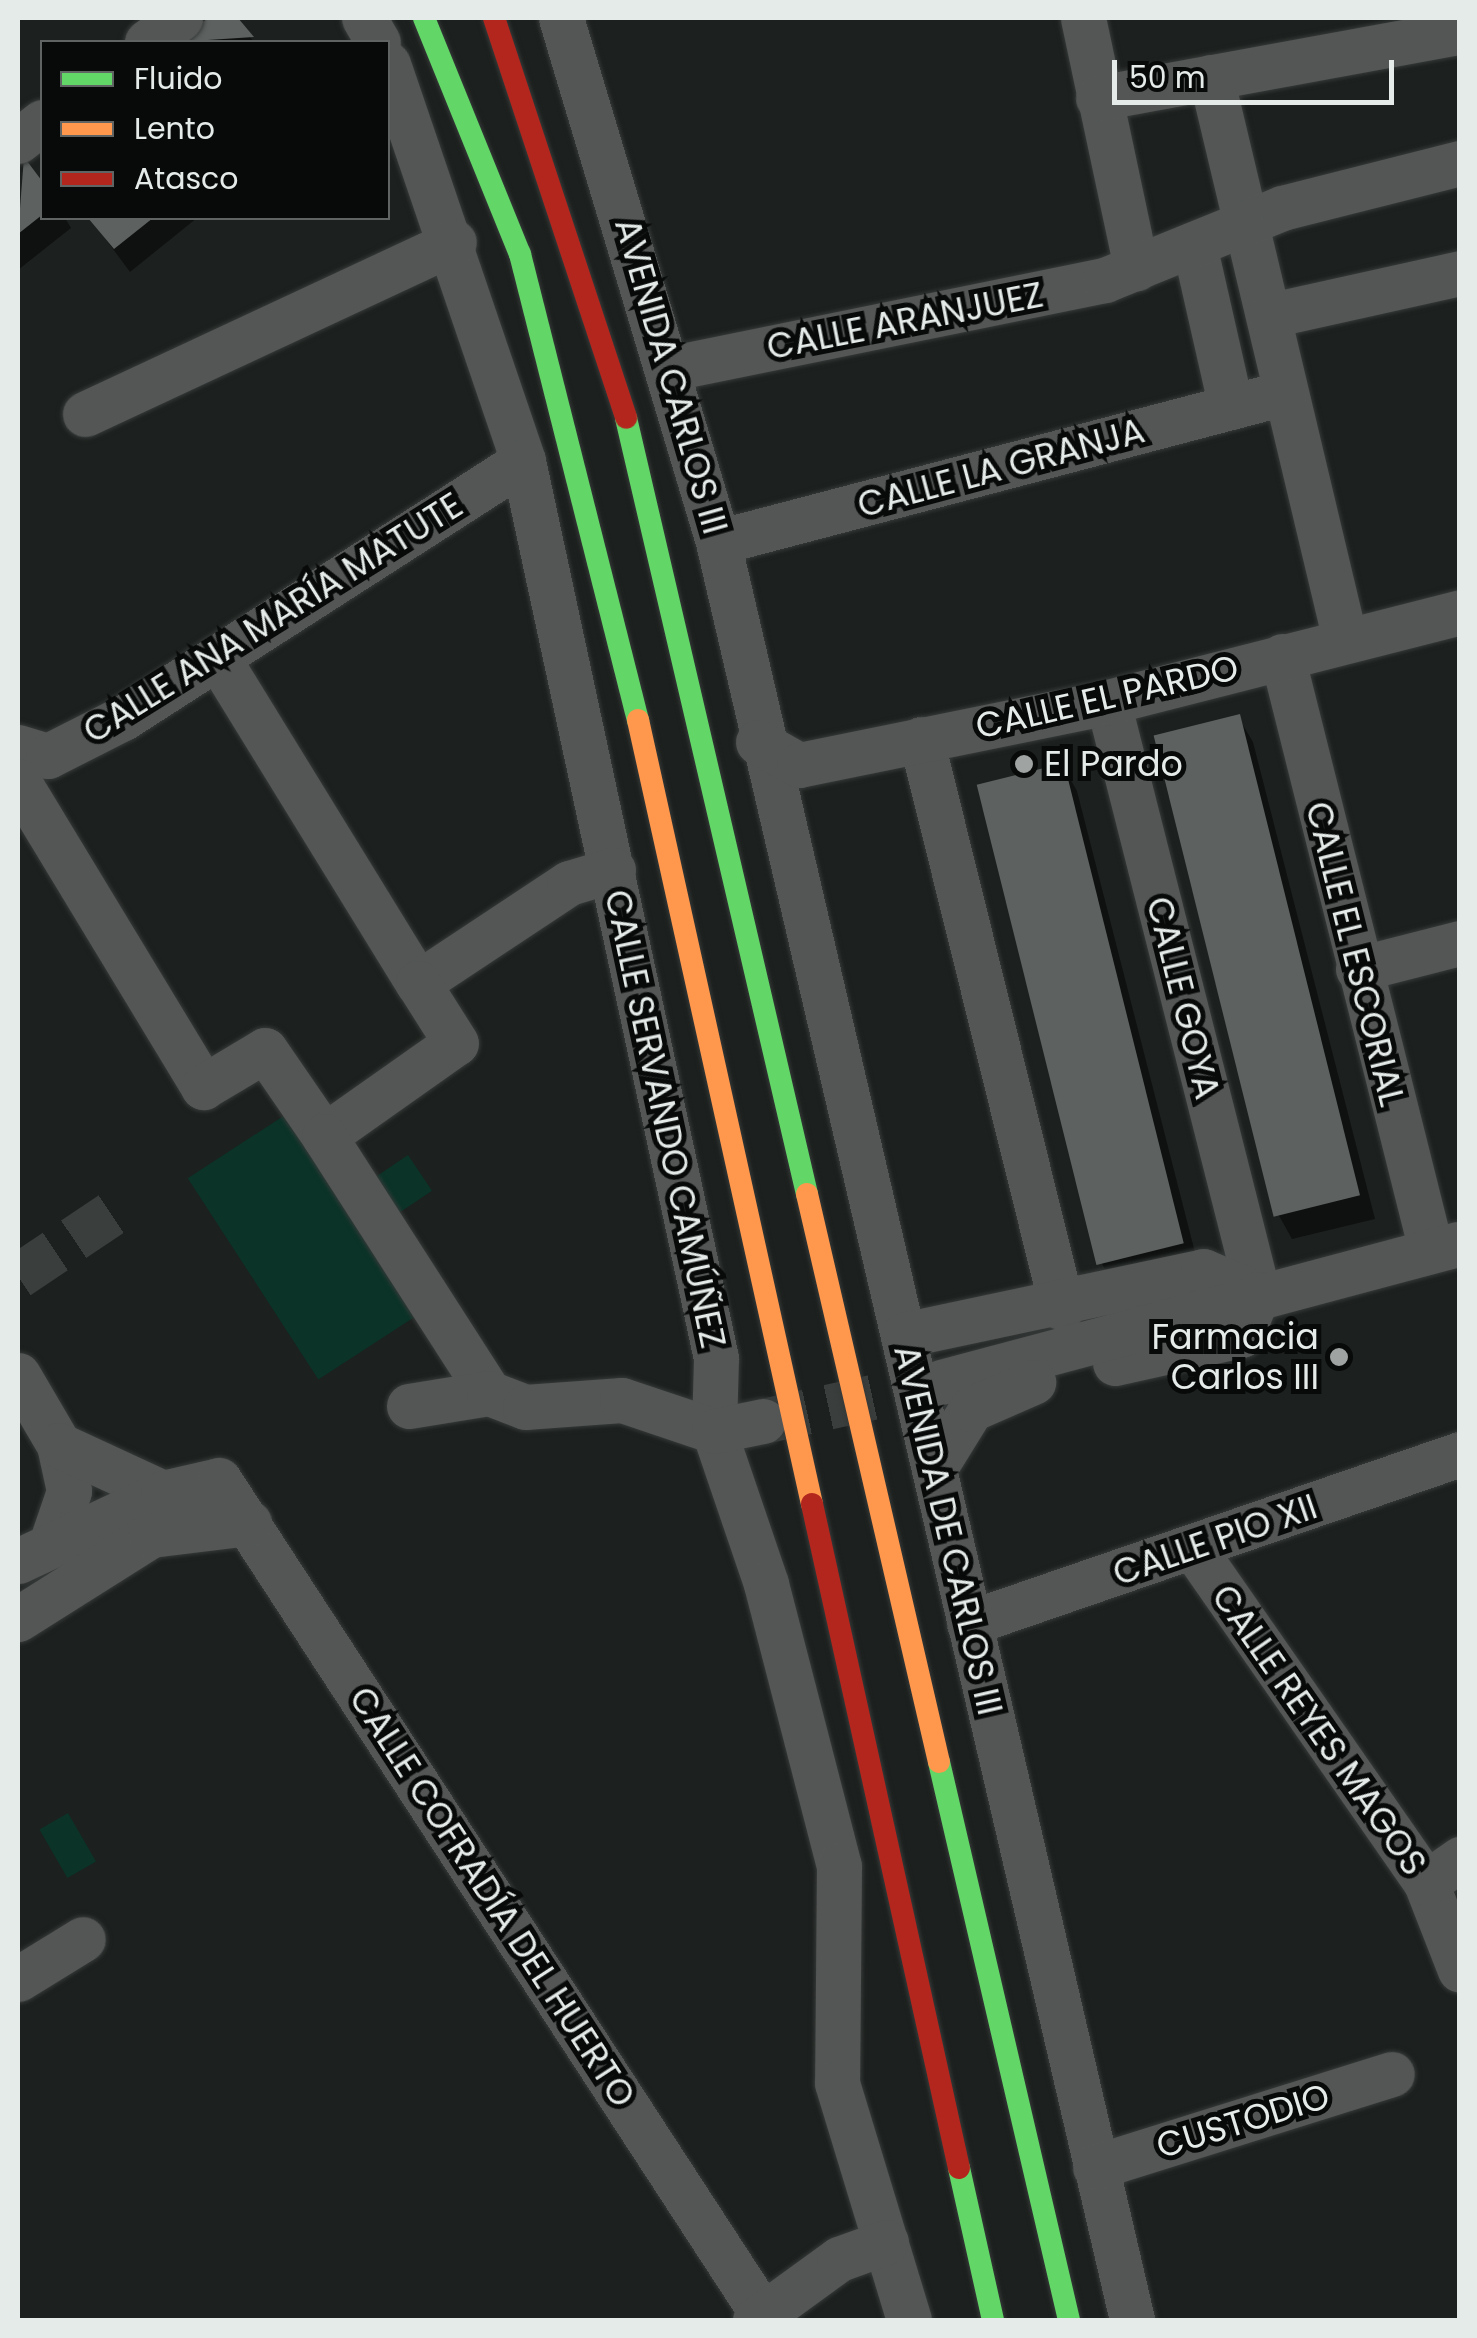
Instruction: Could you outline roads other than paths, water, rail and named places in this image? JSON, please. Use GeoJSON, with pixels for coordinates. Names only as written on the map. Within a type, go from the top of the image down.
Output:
{"type":"FeatureCollection","features":[{"type":"Feature","properties":{"kind":"highway"},"geometry":{"type":"LineString","coordinates":[[424,18],[520,254],[596,531],[993,2320]]}},
{"type":"Feature","properties":{"kind":"highway"},"geometry":{"type":"LineString","coordinates":[[494,18],[609,346],[1069,2320]]}},
{"type":"Feature","properties":{"kind":"street"},"geometry":{"type":"LineString","coordinates":[[150,40],[180,18]]}},
{"type":"Feature","properties":{"kind":"street"},"geometry":{"type":"LineString","coordinates":[[364,18],[377,40]]}},
{"type":"Feature","properties":{"kind":"street","name":"AVENIDA CARLOS III"},"geometry":{"type":"LineString","coordinates":[[562,18],[672,368],[718,542],[758,742]]}},
{"type":"Feature","properties":{"kind":"street"},"geometry":{"type":"LineString","coordinates":[[1083,18],[1136,268]]}},
{"type":"Feature","properties":{"kind":"street"},"geometry":{"type":"LineString","coordinates":[[1098,98],[1449,29]]}},
{"type":"Feature","properties":{"kind":"street","name":"CALLE SERVANDO CAMÚÑEZ"},"geometry":{"type":"LineString","coordinates":[[390,69],[454,242],[523,460],[716,1358],[714,1431],[766,1584],[839,1866],[837,2083],[908,2320]]}},
{"type":"Feature","properties":{"kind":"street"},"geometry":{"type":"LineString","coordinates":[[1210,77],[1272,315],[1284,393],[1345,640]]}},
{"type":"Feature","properties":{"kind":"street"},"geometry":{"type":"LineString","coordinates":[[18,142],[40,124]]}},
{"type":"Feature","properties":{"kind":"street","name":"CALLE ARANJUEZ"},"geometry":{"type":"LineString","coordinates":[[672,368],[1136,268],[1195,249],[1282,208],[1460,163]]}},
{"type":"Feature","properties":{"kind":"street"},"geometry":{"type":"LineString","coordinates":[[85,414],[454,242]]}},
{"type":"Feature","properties":{"kind":"street"},"geometry":{"type":"LineString","coordinates":[[1195,249],[1231,407]]}},
{"type":"Feature","properties":{"kind":"street"},"geometry":{"type":"LineString","coordinates":[[1272,315],[1460,273]]}},
{"type":"Feature","properties":{"kind":"street","name":"CALLE LA GRANJA"},"geometry":{"type":"LineString","coordinates":[[718,542],[1284,393]]}},
{"type":"Feature","properties":{"kind":"street","name":"CALLE ANA MARÍA MATUTE"},"geometry":{"type":"LineString","coordinates":[[18,747],[48,756],[218,660],[523,460]]}},
{"type":"Feature","properties":{"kind":"street","name":"CALLE EL PARDO"},"geometry":{"type":"LineString","coordinates":[[758,742],[800,764],[1108,702],[1460,612]]}},
{"type":"Feature","properties":{"kind":"street","name":"CALLE EL ESCORIAL"},"geometry":{"type":"LineString","coordinates":[[1282,656],[1358,969],[1445,1247]]}},
{"type":"Feature","properties":{"kind":"street"},"geometry":{"type":"LineString","coordinates":[[218,660],[456,1043],[324,1136]]}},
{"type":"Feature","properties":{"kind":"street","name":"CALLE GOYA"},"geometry":{"type":"LineString","coordinates":[[1108,702],[1258,1294]]}},
{"type":"Feature","properties":{"kind":"street"},"geometry":{"type":"LineString","coordinates":[[921,739],[1062,1308]]}},
{"type":"Feature","properties":{"kind":"street","name":"AVENIDA DE CARLOS III"},"geometry":{"type":"LineString","coordinates":[[758,742],[903,1335],[1132,2320]]}},
{"type":"Feature","properties":{"kind":"street"},"geometry":{"type":"LineString","coordinates":[[18,780],[203,1087],[265,1050],[489,1393]]}},
{"type":"Feature","properties":{"kind":"street"},"geometry":{"type":"LineString","coordinates":[[418,982],[570,883],[614,870]]}},
{"type":"Feature","properties":{"kind":"street"},"geometry":{"type":"LineString","coordinates":[[1358,969],[1460,943]]}},
{"type":"Feature","properties":{"kind":"street"},"geometry":{"type":"LineString","coordinates":[[941,1382],[1445,1247]]}},
{"type":"Feature","properties":{"kind":"street"},"geometry":{"type":"LineString","coordinates":[[903,1335],[1062,1308],[1202,1271],[1258,1294]]}},
{"type":"Feature","properties":{"kind":"street"},"geometry":{"type":"LineString","coordinates":[[934,1469],[971,1409],[998,1390],[1241,1335],[1258,1294]]}},
{"type":"Feature","properties":{"kind":"street"},"geometry":{"type":"LineString","coordinates":[[18,1376],[59,1446],[69,1491],[35,1549]]}},
{"type":"Feature","properties":{"kind":"street"},"geometry":{"type":"LineString","coordinates":[[409,1406],[489,1393],[525,1407],[622,1400],[714,1431],[763,1420]]}},
{"type":"Feature","properties":{"kind":"street"},"geometry":{"type":"LineString","coordinates":[[59,1446],[163,1493]]}},
{"type":"Feature","properties":{"kind":"street","name":"CALLE PIO XII"},"geometry":{"type":"LineString","coordinates":[[969,1623],[1460,1454]]}},
{"type":"Feature","properties":{"kind":"street","name":"CALLE COFRADÍA DEL HUERTO"},"geometry":{"type":"LineString","coordinates":[[163,1493],[219,1480],[759,2318]]}},
{"type":"Feature","properties":{"kind":"street"},"geometry":{"type":"LineString","coordinates":[[35,1549],[163,1493]]}},
{"type":"Feature","properties":{"kind":"street"},"geometry":{"type":"LineString","coordinates":[[18,1619],[151,1535],[248,1523]]}},
{"type":"Feature","properties":{"kind":"street","name":"CALLE REYES MAGOS"},"geometry":{"type":"LineString","coordinates":[[1194,1548],[1442,1871],[1460,1970]]}},
{"type":"Feature","properties":{"kind":"street"},"geometry":{"type":"LineString","coordinates":[[18,1979],[83,1939]]}},
{"type":"Feature","properties":{"kind":"street","name":"CUSTODIO"},"geometry":{"type":"LineString","coordinates":[[1094,2168],[1392,2074]]}},
{"type":"Feature","properties":{"kind":"street"},"geometry":{"type":"LineString","coordinates":[[759,2318],[839,2259],[886,2242]]}},
{"type":"Feature","properties":{"kind":"tunnel"},"geometry":{"type":"LineString","coordinates":[[18,1276],[118,1209]]}},
{"type":"Feature","properties":{"kind":"tunnel"},"geometry":{"type":"LineString","coordinates":[[763,1421],[941,1382]]}},
{"type":"Feature","properties":{"kind":"place","name":"El Pardo"},"geometry":{"type":"Point","coordinates":[1024,764]}},
{"type":"Feature","properties":{"kind":"place","name":"Farmacia Carlos III"},"geometry":{"type":"Point","coordinates":[1339,1357]}}]}
